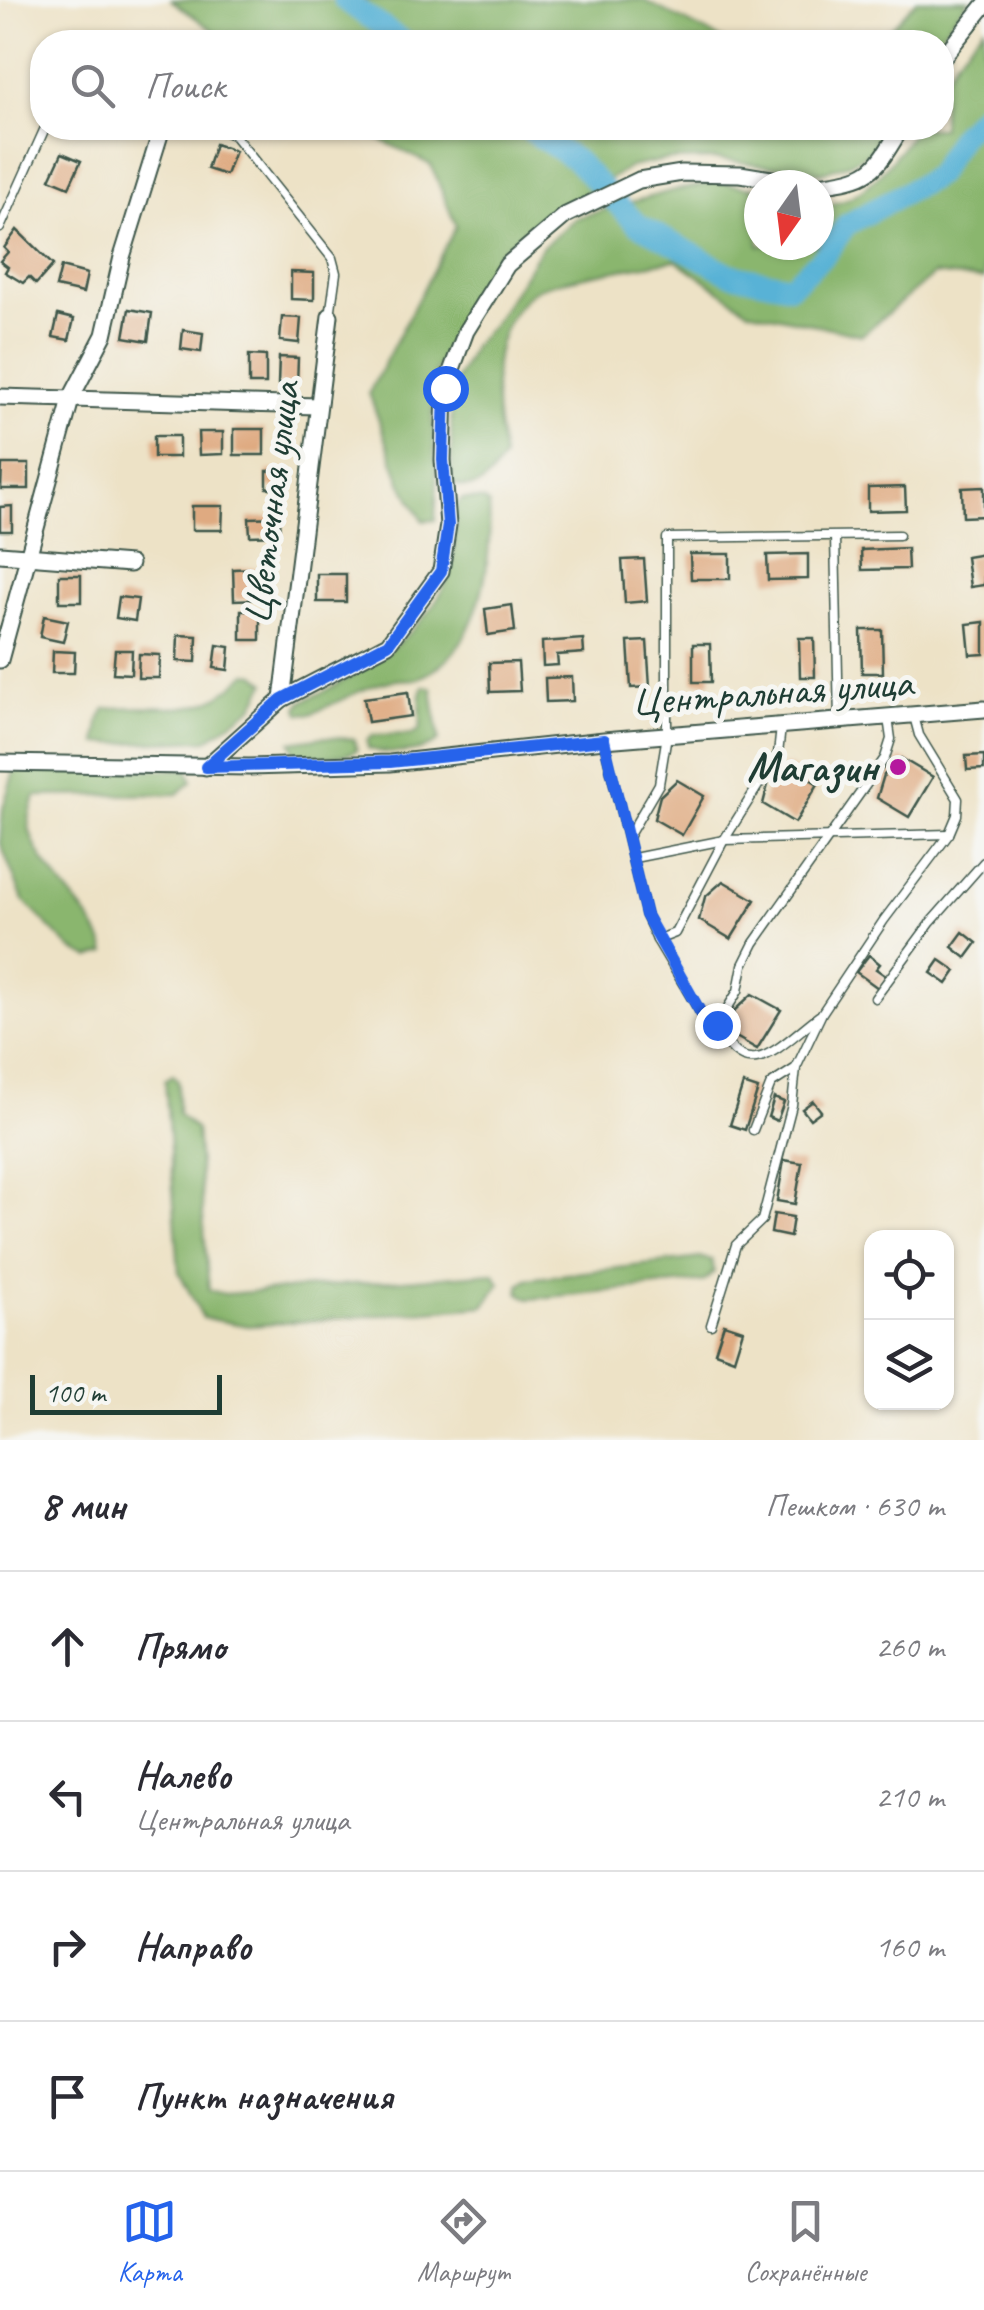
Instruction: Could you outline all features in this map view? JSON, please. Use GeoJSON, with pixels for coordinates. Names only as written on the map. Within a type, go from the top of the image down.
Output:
{"type":"FeatureCollection","features":[{"type":"Feature","properties":{"kind":"street"},"geometry":{"type":"LineString","coordinates":[[954,43],[984,6]]}},
{"type":"Feature","properties":{"kind":"street"},"geometry":{"type":"LineString","coordinates":[[0,660],[72,396],[104,335],[122,257],[158,140]]}},
{"type":"Feature","properties":{"kind":"street"},"geometry":{"type":"LineString","coordinates":[[834,183],[850,181],[877,168],[894,140]]}},
{"type":"Feature","properties":{"kind":"street"},"geometry":{"type":"LineString","coordinates":[[206,767],[282,699],[388,644],[441,571],[448,525],[443,460],[445,388],[466,331],[507,265],[566,215],[639,180],[682,173],[744,175]]}},
{"type":"Feature","properties":{"kind":"street","name":"Цветочная улица"},"geometry":{"type":"LineString","coordinates":[[282,699],[330,316]]}},
{"type":"Feature","properties":{"kind":"street"},"geometry":{"type":"LineString","coordinates":[[0,396],[318,406]]}},
{"type":"Feature","properties":{"kind":"street"},"geometry":{"type":"LineString","coordinates":[[0,554],[130,564]]}},
{"type":"Feature","properties":{"kind":"street","name":"Центральная улица"},"geometry":{"type":"LineString","coordinates":[[0,763],[206,767],[390,762],[666,734],[984,710]]}},
{"type":"Feature","properties":{"kind":"lane"},"geometry":{"type":"LineString","coordinates":[[0,228],[39,140]]}},
{"type":"Feature","properties":{"kind":"lane"},"geometry":{"type":"LineString","coordinates":[[238,140],[332,258],[336,273],[330,316]]}},
{"type":"Feature","properties":{"kind":"lane"},"geometry":{"type":"LineString","coordinates":[[628,837],[659,784],[666,734],[667,538],[900,535]]}},
{"type":"Feature","properties":{"kind":"lane"},"geometry":{"type":"LineString","coordinates":[[835,537],[839,722]]}},
{"type":"Feature","properties":{"kind":"lane"},"geometry":{"type":"LineString","coordinates":[[711,1326],[736,1245],[762,1220],[792,1105],[796,1068],[822,1013],[884,920],[949,834],[957,815],[958,799],[919,735],[914,716]]}},
{"type":"Feature","properties":{"kind":"lane"},"geometry":{"type":"LineString","coordinates":[[717,1025],[738,991],[754,942],[885,758],[891,738],[888,718]]}},
{"type":"Feature","properties":{"kind":"lane"},"geometry":{"type":"LineString","coordinates":[[658,940],[676,933],[724,840],[778,754],[781,727]]}},
{"type":"Feature","properties":{"kind":"lane"},"geometry":{"type":"LineString","coordinates":[[604,740],[646,915],[706,1022],[717,1025]]}},
{"type":"Feature","properties":{"kind":"lane"},"geometry":{"type":"LineString","coordinates":[[634,858],[724,840],[949,834]]}},
{"type":"Feature","properties":{"kind":"lane"},"geometry":{"type":"LineString","coordinates":[[876,998],[930,922],[984,862]]}},
{"type":"Feature","properties":{"kind":"lane"},"geometry":{"type":"LineString","coordinates":[[717,1025],[725,1044],[737,1056],[751,1062],[765,1056],[822,1013]]}},
{"type":"Feature","properties":{"kind":"lane"},"geometry":{"type":"LineString","coordinates":[[753,1130],[772,1084],[796,1068]]}},
{"type":"Feature","properties":{"kind":"green space"},"geometry":{"type":"Polygon","coordinates":[[[171,0],[643,0],[702,30],[212,30],[171,0]]]}},
{"type":"Feature","properties":{"kind":"green space"},"geometry":{"type":"Polygon","coordinates":[[[917,0],[969,0],[944,30],[889,30],[917,0]]]}},
{"type":"Feature","properties":{"kind":"green space"},"geometry":{"type":"Polygon","coordinates":[[[984,27],[984,279],[934,274],[862,335],[748,310],[676,260],[542,287],[517,308],[499,347],[495,391],[503,458],[488,478],[476,486],[452,483],[451,404],[455,383],[473,346],[494,323],[541,248],[576,218],[719,182],[744,186],[744,260],[834,260],[834,203],[875,179],[907,140],[954,140],[954,62],[984,27]]]}},
{"type":"Feature","properties":{"kind":"green space"},"geometry":{"type":"Polygon","coordinates":[[[381,140],[880,140],[875,149],[830,170],[798,170],[716,159],[665,160],[630,167],[534,224],[499,252],[476,287],[435,372],[435,520],[423,521],[401,482],[369,393],[456,226],[431,165],[381,140]]]}},
{"type":"Feature","properties":{"kind":"green space"},"geometry":{"type":"Polygon","coordinates":[[[462,499],[483,500],[489,505],[489,528],[479,603],[457,647],[441,664],[417,678],[380,684],[311,714],[300,713],[301,702],[368,666],[428,613],[451,570],[456,506],[462,499]]]}},
{"type":"Feature","properties":{"kind":"green space"},"geometry":{"type":"Polygon","coordinates":[[[247,673],[256,674],[266,683],[253,707],[207,740],[97,744],[99,721],[105,709],[197,705],[229,689],[247,673]]]}},
{"type":"Feature","properties":{"kind":"green space"},"geometry":{"type":"Polygon","coordinates":[[[424,686],[432,688],[439,740],[405,752],[368,748],[367,741],[372,735],[412,734],[420,730],[424,686]]]}},
{"type":"Feature","properties":{"kind":"green space"},"geometry":{"type":"Polygon","coordinates":[[[323,737],[354,739],[357,750],[335,756],[296,755],[291,742],[323,737]]]}},
{"type":"Feature","properties":{"kind":"green space"},"geometry":{"type":"Polygon","coordinates":[[[188,769],[192,781],[178,794],[35,796],[29,823],[34,843],[90,920],[106,953],[90,958],[71,949],[23,900],[0,842],[3,808],[14,771],[188,769]]]}},
{"type":"Feature","properties":{"kind":"green space"},"geometry":{"type":"Polygon","coordinates":[[[173,1075],[178,1080],[178,1114],[196,1130],[209,1290],[225,1294],[494,1273],[500,1283],[484,1306],[249,1326],[203,1318],[179,1272],[165,1080],[173,1075]]]}},
{"type":"Feature","properties":{"kind":"green space"},"geometry":{"type":"Polygon","coordinates":[[[701,1258],[712,1260],[714,1272],[705,1281],[529,1299],[519,1293],[520,1285],[527,1279],[701,1258]]]}},
{"type":"Feature","properties":{"kind":"building"},"geometry":{"type":"Polygon","coordinates":[[[215,144],[235,151],[226,175],[207,169],[215,144]]]}},
{"type":"Feature","properties":{"kind":"building"},"geometry":{"type":"Polygon","coordinates":[[[62,153],[81,161],[69,187],[50,179],[62,153]]]}},
{"type":"Feature","properties":{"kind":"building"},"geometry":{"type":"Polygon","coordinates":[[[17,230],[53,265],[36,284],[29,277],[23,283],[5,272],[8,267],[0,261],[17,230]]]}},
{"type":"Feature","properties":{"kind":"building"},"geometry":{"type":"Polygon","coordinates":[[[61,267],[87,274],[83,293],[56,287],[61,267]]]}},
{"type":"Feature","properties":{"kind":"building"},"geometry":{"type":"Polygon","coordinates":[[[291,272],[314,273],[314,300],[291,299],[291,272]]]}},
{"type":"Feature","properties":{"kind":"building"},"geometry":{"type":"Polygon","coordinates":[[[129,309],[152,313],[148,341],[124,337],[129,309]]]}},
{"type":"Feature","properties":{"kind":"building"},"geometry":{"type":"Polygon","coordinates":[[[58,315],[74,319],[69,340],[53,337],[58,315]]]}},
{"type":"Feature","properties":{"kind":"building"},"geometry":{"type":"Polygon","coordinates":[[[282,317],[301,318],[299,343],[280,341],[282,317]]]}},
{"type":"Feature","properties":{"kind":"building"},"geometry":{"type":"Polygon","coordinates":[[[183,330],[203,333],[201,352],[181,349],[183,330]]]}},
{"type":"Feature","properties":{"kind":"building"},"geometry":{"type":"Polygon","coordinates":[[[249,355],[266,356],[266,384],[249,384],[249,355]]]}},
{"type":"Feature","properties":{"kind":"building"},"geometry":{"type":"Polygon","coordinates":[[[279,357],[298,358],[297,385],[278,384],[279,357]]]}},
{"type":"Feature","properties":{"kind":"building"},"geometry":{"type":"Polygon","coordinates":[[[234,429],[264,429],[264,455],[234,455],[234,429]]]}},
{"type":"Feature","properties":{"kind":"building"},"geometry":{"type":"Polygon","coordinates":[[[198,432],[223,432],[223,454],[199,455],[198,432]]]}},
{"type":"Feature","properties":{"kind":"building"},"geometry":{"type":"Polygon","coordinates":[[[154,436],[179,436],[179,457],[154,457],[154,436]]]}},
{"type":"Feature","properties":{"kind":"building"},"geometry":{"type":"Polygon","coordinates":[[[2,464],[29,464],[29,489],[1,489],[2,464]]]}},
{"type":"Feature","properties":{"kind":"building"},"geometry":{"type":"Polygon","coordinates":[[[287,470],[288,488],[267,488],[267,471],[287,470]]]}},
{"type":"Feature","properties":{"kind":"building"},"geometry":{"type":"Polygon","coordinates":[[[905,487],[906,510],[868,511],[868,488],[905,487]]]}},
{"type":"Feature","properties":{"kind":"building"},"geometry":{"type":"Polygon","coordinates":[[[984,487],[984,516],[963,517],[962,488],[984,487]]]}},
{"type":"Feature","properties":{"kind":"building"},"geometry":{"type":"Polygon","coordinates":[[[12,506],[12,531],[0,531],[0,507],[12,506]]]}},
{"type":"Feature","properties":{"kind":"building"},"geometry":{"type":"Polygon","coordinates":[[[192,506],[223,506],[222,530],[192,530],[192,506]]]}},
{"type":"Feature","properties":{"kind":"building"},"geometry":{"type":"Polygon","coordinates":[[[279,517],[280,535],[250,536],[249,518],[279,517]]]}},
{"type":"Feature","properties":{"kind":"building"},"geometry":{"type":"Polygon","coordinates":[[[907,548],[908,569],[862,570],[861,550],[907,548]]]}},
{"type":"Feature","properties":{"kind":"building"},"geometry":{"type":"Polygon","coordinates":[[[690,554],[730,554],[730,579],[691,579],[690,554]]]}},
{"type":"Feature","properties":{"kind":"building"},"geometry":{"type":"Polygon","coordinates":[[[808,554],[808,579],[768,580],[767,555],[808,554]]]}},
{"type":"Feature","properties":{"kind":"building"},"geometry":{"type":"Polygon","coordinates":[[[984,554],[984,585],[970,587],[966,557],[984,554]]]}},
{"type":"Feature","properties":{"kind":"building"},"geometry":{"type":"Polygon","coordinates":[[[644,559],[647,601],[625,603],[622,560],[644,559]]]}},
{"type":"Feature","properties":{"kind":"building"},"geometry":{"type":"Polygon","coordinates":[[[257,568],[259,599],[234,600],[233,569],[257,568]]]}},
{"type":"Feature","properties":{"kind":"building"},"geometry":{"type":"Polygon","coordinates":[[[317,574],[346,574],[346,602],[317,602],[317,574]]]}},
{"type":"Feature","properties":{"kind":"building"},"geometry":{"type":"Polygon","coordinates":[[[59,575],[81,575],[81,602],[59,602],[59,575]]]}},
{"type":"Feature","properties":{"kind":"building"},"geometry":{"type":"Polygon","coordinates":[[[119,597],[138,599],[135,621],[116,618],[119,597]]]}},
{"type":"Feature","properties":{"kind":"building"},"geometry":{"type":"Polygon","coordinates":[[[512,605],[515,631],[488,635],[485,609],[512,605]]]}},
{"type":"Feature","properties":{"kind":"building"},"geometry":{"type":"Polygon","coordinates":[[[241,610],[260,610],[260,640],[241,640],[241,610]]]}},
{"type":"Feature","properties":{"kind":"building"},"geometry":{"type":"Polygon","coordinates":[[[44,616],[68,621],[63,642],[40,637],[44,616]]]}},
{"type":"Feature","properties":{"kind":"building"},"geometry":{"type":"Polygon","coordinates":[[[984,622],[984,654],[970,655],[967,624],[984,622]]]}},
{"type":"Feature","properties":{"kind":"building"},"geometry":{"type":"Polygon","coordinates":[[[861,630],[882,630],[883,673],[862,673],[861,630]]]}},
{"type":"Feature","properties":{"kind":"building"},"geometry":{"type":"Polygon","coordinates":[[[178,635],[197,636],[196,662],[177,661],[178,635]]]}},
{"type":"Feature","properties":{"kind":"building"},"geometry":{"type":"Polygon","coordinates":[[[799,638],[814,638],[815,677],[800,677],[799,638]]]}},
{"type":"Feature","properties":{"kind":"building"},"geometry":{"type":"Polygon","coordinates":[[[583,639],[584,653],[557,655],[558,665],[543,666],[542,642],[583,639]]]}},
{"type":"Feature","properties":{"kind":"building"},"geometry":{"type":"Polygon","coordinates":[[[647,641],[650,687],[631,688],[628,642],[647,641]]]}},
{"type":"Feature","properties":{"kind":"building"},"geometry":{"type":"Polygon","coordinates":[[[693,644],[710,644],[711,682],[693,682],[693,644]]]}},
{"type":"Feature","properties":{"kind":"building"},"geometry":{"type":"Polygon","coordinates":[[[217,645],[230,647],[228,670],[214,668],[217,645]]]}},
{"type":"Feature","properties":{"kind":"building"},"geometry":{"type":"Polygon","coordinates":[[[115,650],[132,650],[131,674],[113,673],[115,650]]]}},
{"type":"Feature","properties":{"kind":"building"},"geometry":{"type":"Polygon","coordinates":[[[53,651],[75,652],[74,673],[52,673],[53,651]]]}},
{"type":"Feature","properties":{"kind":"building"},"geometry":{"type":"Polygon","coordinates":[[[139,654],[160,655],[159,678],[138,678],[139,654]]]}},
{"type":"Feature","properties":{"kind":"building"},"geometry":{"type":"Polygon","coordinates":[[[518,662],[520,691],[490,692],[489,663],[518,662]]]}},
{"type":"Feature","properties":{"kind":"building"},"geometry":{"type":"Polygon","coordinates":[[[572,677],[573,701],[546,702],[545,678],[572,677]]]}},
{"type":"Feature","properties":{"kind":"building"},"geometry":{"type":"Polygon","coordinates":[[[408,692],[411,716],[368,722],[364,698],[408,692]]]}},
{"type":"Feature","properties":{"kind":"building"},"geometry":{"type":"Polygon","coordinates":[[[984,755],[984,769],[967,770],[966,756],[984,755]]]}},
{"type":"Feature","properties":{"kind":"building"},"geometry":{"type":"Polygon","coordinates":[[[901,758],[933,777],[909,817],[877,798],[884,775],[901,758]]]}},
{"type":"Feature","properties":{"kind":"building"},"geometry":{"type":"Polygon","coordinates":[[[786,765],[818,784],[795,823],[763,804],[769,781],[786,765]]]}},
{"type":"Feature","properties":{"kind":"building"},"geometry":{"type":"Polygon","coordinates":[[[677,780],[704,796],[682,835],[654,819],[660,796],[677,780]]]}},
{"type":"Feature","properties":{"kind":"building"},"geometry":{"type":"Polygon","coordinates":[[[723,881],[755,900],[731,939],[699,920],[705,897],[723,881]]]}},
{"type":"Feature","properties":{"kind":"building"},"geometry":{"type":"Polygon","coordinates":[[[963,932],[977,943],[966,958],[952,947],[963,932]]]}},
{"type":"Feature","properties":{"kind":"building"},"geometry":{"type":"Polygon","coordinates":[[[869,955],[880,964],[876,969],[886,976],[878,988],[856,972],[869,955]]]}},
{"type":"Feature","properties":{"kind":"building"},"geometry":{"type":"Polygon","coordinates":[[[940,960],[956,971],[947,984],[931,973],[940,960]]]}},
{"type":"Feature","properties":{"kind":"building"},"geometry":{"type":"Polygon","coordinates":[[[752,994],[781,1010],[757,1049],[729,1033],[735,1010],[752,994]]]}},
{"type":"Feature","properties":{"kind":"building"},"geometry":{"type":"Polygon","coordinates":[[[743,1084],[758,1089],[745,1130],[730,1125],[743,1084]]]}},
{"type":"Feature","properties":{"kind":"building"},"geometry":{"type":"Polygon","coordinates":[[[774,1098],[784,1102],[777,1121],[768,1117],[774,1098]]]}},
{"type":"Feature","properties":{"kind":"building"},"geometry":{"type":"Polygon","coordinates":[[[813,1101],[821,1111],[810,1119],[802,1109],[813,1101]]]}},
{"type":"Feature","properties":{"kind":"building"},"geometry":{"type":"Polygon","coordinates":[[[784,1160],[802,1163],[795,1204],[777,1201],[784,1160]]]}},
{"type":"Feature","properties":{"kind":"building"},"geometry":{"type":"Polygon","coordinates":[[[774,1214],[793,1217],[790,1237],[771,1233],[774,1214]]]}},
{"type":"Feature","properties":{"kind":"building"},"geometry":{"type":"Polygon","coordinates":[[[724,1324],[743,1330],[734,1359],[715,1352],[724,1324]]]}},
{"type":"Feature","properties":{"kind":"waterway"},"geometry":{"type":"LineString","coordinates":[[344,0],[387,30]]}},
{"type":"Feature","properties":{"kind":"waterway"},"geometry":{"type":"LineString","coordinates":[[544,140],[575,160],[637,224],[730,274],[790,286],[826,254],[846,225],[936,176],[960,136],[984,112]]}},
{"type":"Feature","properties":{"kind":"place","name":"Магазин"},"geometry":{"type":"Point","coordinates":[898,767]}},
{"type":"Feature","properties":{"kind":"route"},"geometry":{"type":"LineString","coordinates":[[445,388],[443,460],[448,525],[441,571],[388,644],[282,699],[206,767],[390,762],[604,740],[646,915],[706,1022],[717,1025]]}}]}
